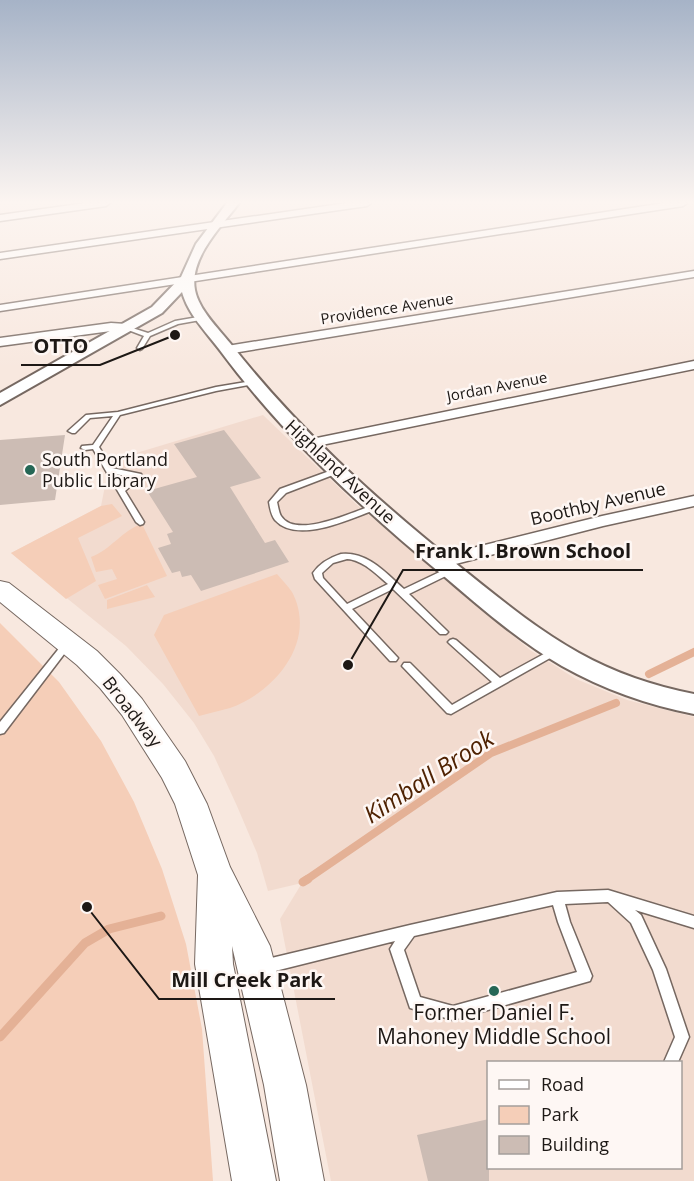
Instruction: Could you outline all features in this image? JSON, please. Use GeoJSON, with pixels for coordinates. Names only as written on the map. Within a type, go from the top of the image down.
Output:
{"type":"FeatureCollection","features":[{"type":"Feature","properties":{"kind":"main road","name":"Broadway"},"geometry":{"type":"LineString","coordinates":[[0,589],[87,658],[110,681],[132,707],[159,746],[192,804],[214,872],[252,946],[285,1085],[303,1181]]}},
{"type":"Feature","properties":{"kind":"main road","name":"Broadway"},"geometry":{"type":"LineString","coordinates":[[214,872],[214,964],[254,1181]]}},
{"type":"Feature","properties":{"kind":"street"},"geometry":{"type":"LineString","coordinates":[[0,400],[157,310],[187,279],[195,258]]}},
{"type":"Feature","properties":{"kind":"street"},"geometry":{"type":"LineString","coordinates":[[0,308],[323,258]]}},
{"type":"Feature","properties":{"kind":"street","name":"Providence Avenue"},"geometry":{"type":"LineString","coordinates":[[227,350],[694,274]]}},
{"type":"Feature","properties":{"kind":"street","name":"Highland Avenue"},"geometry":{"type":"LineString","coordinates":[[187,279],[188,290],[195,306],[252,382],[307,444],[374,507],[512,620],[556,651],[627,686],[694,704]]}},
{"type":"Feature","properties":{"kind":"street"},"geometry":{"type":"LineString","coordinates":[[0,342],[111,327],[126,328]]}},
{"type":"Feature","properties":{"kind":"street","name":"Jordan Avenue"},"geometry":{"type":"LineString","coordinates":[[307,444],[694,365]]}},
{"type":"Feature","properties":{"kind":"street","name":"Boothby Avenue"},"geometry":{"type":"LineString","coordinates":[[445,566],[602,521],[694,501]]}},
{"type":"Feature","properties":{"kind":"lane"},"geometry":{"type":"LineString","coordinates":[[140,348],[148,335],[177,322],[204,318]]}},
{"type":"Feature","properties":{"kind":"lane"},"geometry":{"type":"LineString","coordinates":[[126,328],[148,335]]}},
{"type":"Feature","properties":{"kind":"lane"},"geometry":{"type":"LineString","coordinates":[[72,431],[88,416],[149,408],[252,382]]}},
{"type":"Feature","properties":{"kind":"lane"},"geometry":{"type":"LineString","coordinates":[[85,448],[95,447],[121,413],[123,403]]}},
{"type":"Feature","properties":{"kind":"lane"},"geometry":{"type":"LineString","coordinates":[[95,447],[140,522]]}},
{"type":"Feature","properties":{"kind":"lane"},"geometry":{"type":"LineString","coordinates":[[108,470],[138,476],[121,491]]}},
{"type":"Feature","properties":{"kind":"lane"},"geometry":{"type":"LineString","coordinates":[[335,471],[282,491],[273,502],[273,512],[281,522],[291,526],[309,528],[374,507]]}},
{"type":"Feature","properties":{"kind":"lane"},"geometry":{"type":"LineString","coordinates":[[393,658],[319,579],[317,573],[328,562],[337,558],[358,558],[366,562],[443,632]]}},
{"type":"Feature","properties":{"kind":"lane"},"geometry":{"type":"LineString","coordinates":[[402,594],[445,566]]}},
{"type":"Feature","properties":{"kind":"lane"},"geometry":{"type":"LineString","coordinates":[[346,608],[392,586]]}},
{"type":"Feature","properties":{"kind":"lane"},"geometry":{"type":"LineString","coordinates":[[453,642],[499,683]]}},
{"type":"Feature","properties":{"kind":"lane"},"geometry":{"type":"LineString","coordinates":[[0,730],[68,643]]}},
{"type":"Feature","properties":{"kind":"lane"},"geometry":{"type":"LineString","coordinates":[[407,666],[451,710],[556,651]]}},
{"type":"Feature","properties":{"kind":"lane"},"geometry":{"type":"LineString","coordinates":[[257,968],[557,898],[608,896],[694,922]]}},
{"type":"Feature","properties":{"kind":"lane"},"geometry":{"type":"LineString","coordinates":[[608,896],[636,919],[659,969],[682,1037],[671,1061]]}},
{"type":"Feature","properties":{"kind":"lane"},"geometry":{"type":"LineString","coordinates":[[410,931],[397,949],[415,1003],[453,1012],[585,975],[557,898]]}},
{"type":"Feature","properties":{"kind":"shaded area"},"geometry":{"type":"Polygon","coordinates":[[[263,415],[356,504],[530,650],[576,679],[627,700],[694,717],[694,1181],[331,1181],[280,919],[302,883],[268,891],[257,853],[237,806],[214,756],[194,723],[163,684],[126,646],[11,553],[101,506],[108,471],[103,463],[263,415]]]}},
{"type":"Feature","properties":{"kind":"green space"},"geometry":{"type":"Polygon","coordinates":[[[112,504],[122,516],[78,538],[96,581],[66,599],[11,553],[101,506],[112,504]]]}},
{"type":"Feature","properties":{"kind":"green space"},"geometry":{"type":"Polygon","coordinates":[[[142,524],[167,576],[105,599],[98,585],[117,579],[112,569],[96,572],[91,557],[142,524]]]}},
{"type":"Feature","properties":{"kind":"green space"},"geometry":{"type":"Polygon","coordinates":[[[277,574],[292,592],[299,610],[300,629],[296,646],[288,662],[262,690],[247,700],[230,708],[199,716],[154,635],[164,615],[277,574]]]}},
{"type":"Feature","properties":{"kind":"green space"},"geometry":{"type":"Polygon","coordinates":[[[147,585],[155,597],[107,609],[107,600],[147,585]]]}},
{"type":"Feature","properties":{"kind":"green space"},"geometry":{"type":"Polygon","coordinates":[[[0,623],[59,682],[101,741],[134,802],[162,869],[186,944],[202,1029],[213,1181],[0,1181],[0,623]]]}},
{"type":"Feature","properties":{"kind":"building"},"geometry":{"type":"Polygon","coordinates":[[[224,430],[261,478],[230,487],[265,543],[275,540],[289,562],[201,591],[191,575],[182,577],[180,571],[172,573],[158,548],[171,544],[167,534],[173,532],[147,491],[197,477],[174,444],[224,430]]]}},
{"type":"Feature","properties":{"kind":"building","name":"South Portland Public Library"},"geometry":{"type":"Polygon","coordinates":[[[65,435],[55,500],[0,505],[0,440],[65,435]]]}},
{"type":"Feature","properties":{"kind":"building"},"geometry":{"type":"Polygon","coordinates":[[[487,1119],[489,1181],[428,1181],[417,1135],[487,1119]]]}},
{"type":"Feature","properties":{"kind":"waterway","name":"Kimball Brook"},"geometry":{"type":"LineString","coordinates":[[649,674],[694,652]]}},
{"type":"Feature","properties":{"kind":"waterway","name":"Kimball Brook"},"geometry":{"type":"LineString","coordinates":[[306,880],[491,753],[616,703]]}},
{"type":"Feature","properties":{"kind":"waterway","name":"Kimball Brook"},"geometry":{"type":"LineString","coordinates":[[303,882],[308,879]]}},
{"type":"Feature","properties":{"kind":"waterway","name":"Kimball Brook"},"geometry":{"type":"LineString","coordinates":[[0,1037],[85,943],[109,929],[161,916]]}},
{"type":"Feature","properties":{"kind":"place","name":"OTTO"},"geometry":{"type":"Point","coordinates":[175,335]}},
{"type":"Feature","properties":{"kind":"place","name":"South Portland Public Library"},"geometry":{"type":"Point","coordinates":[30,470]}},
{"type":"Feature","properties":{"kind":"place","name":"Frank I. Brown School"},"geometry":{"type":"Point","coordinates":[348,665]}},
{"type":"Feature","properties":{"kind":"place","name":"Mill Creek Park"},"geometry":{"type":"Point","coordinates":[87,907]}},
{"type":"Feature","properties":{"kind":"place","name":"Former Daniel F. Mahoney Middle School"},"geometry":{"type":"Point","coordinates":[494,991]}}]}
